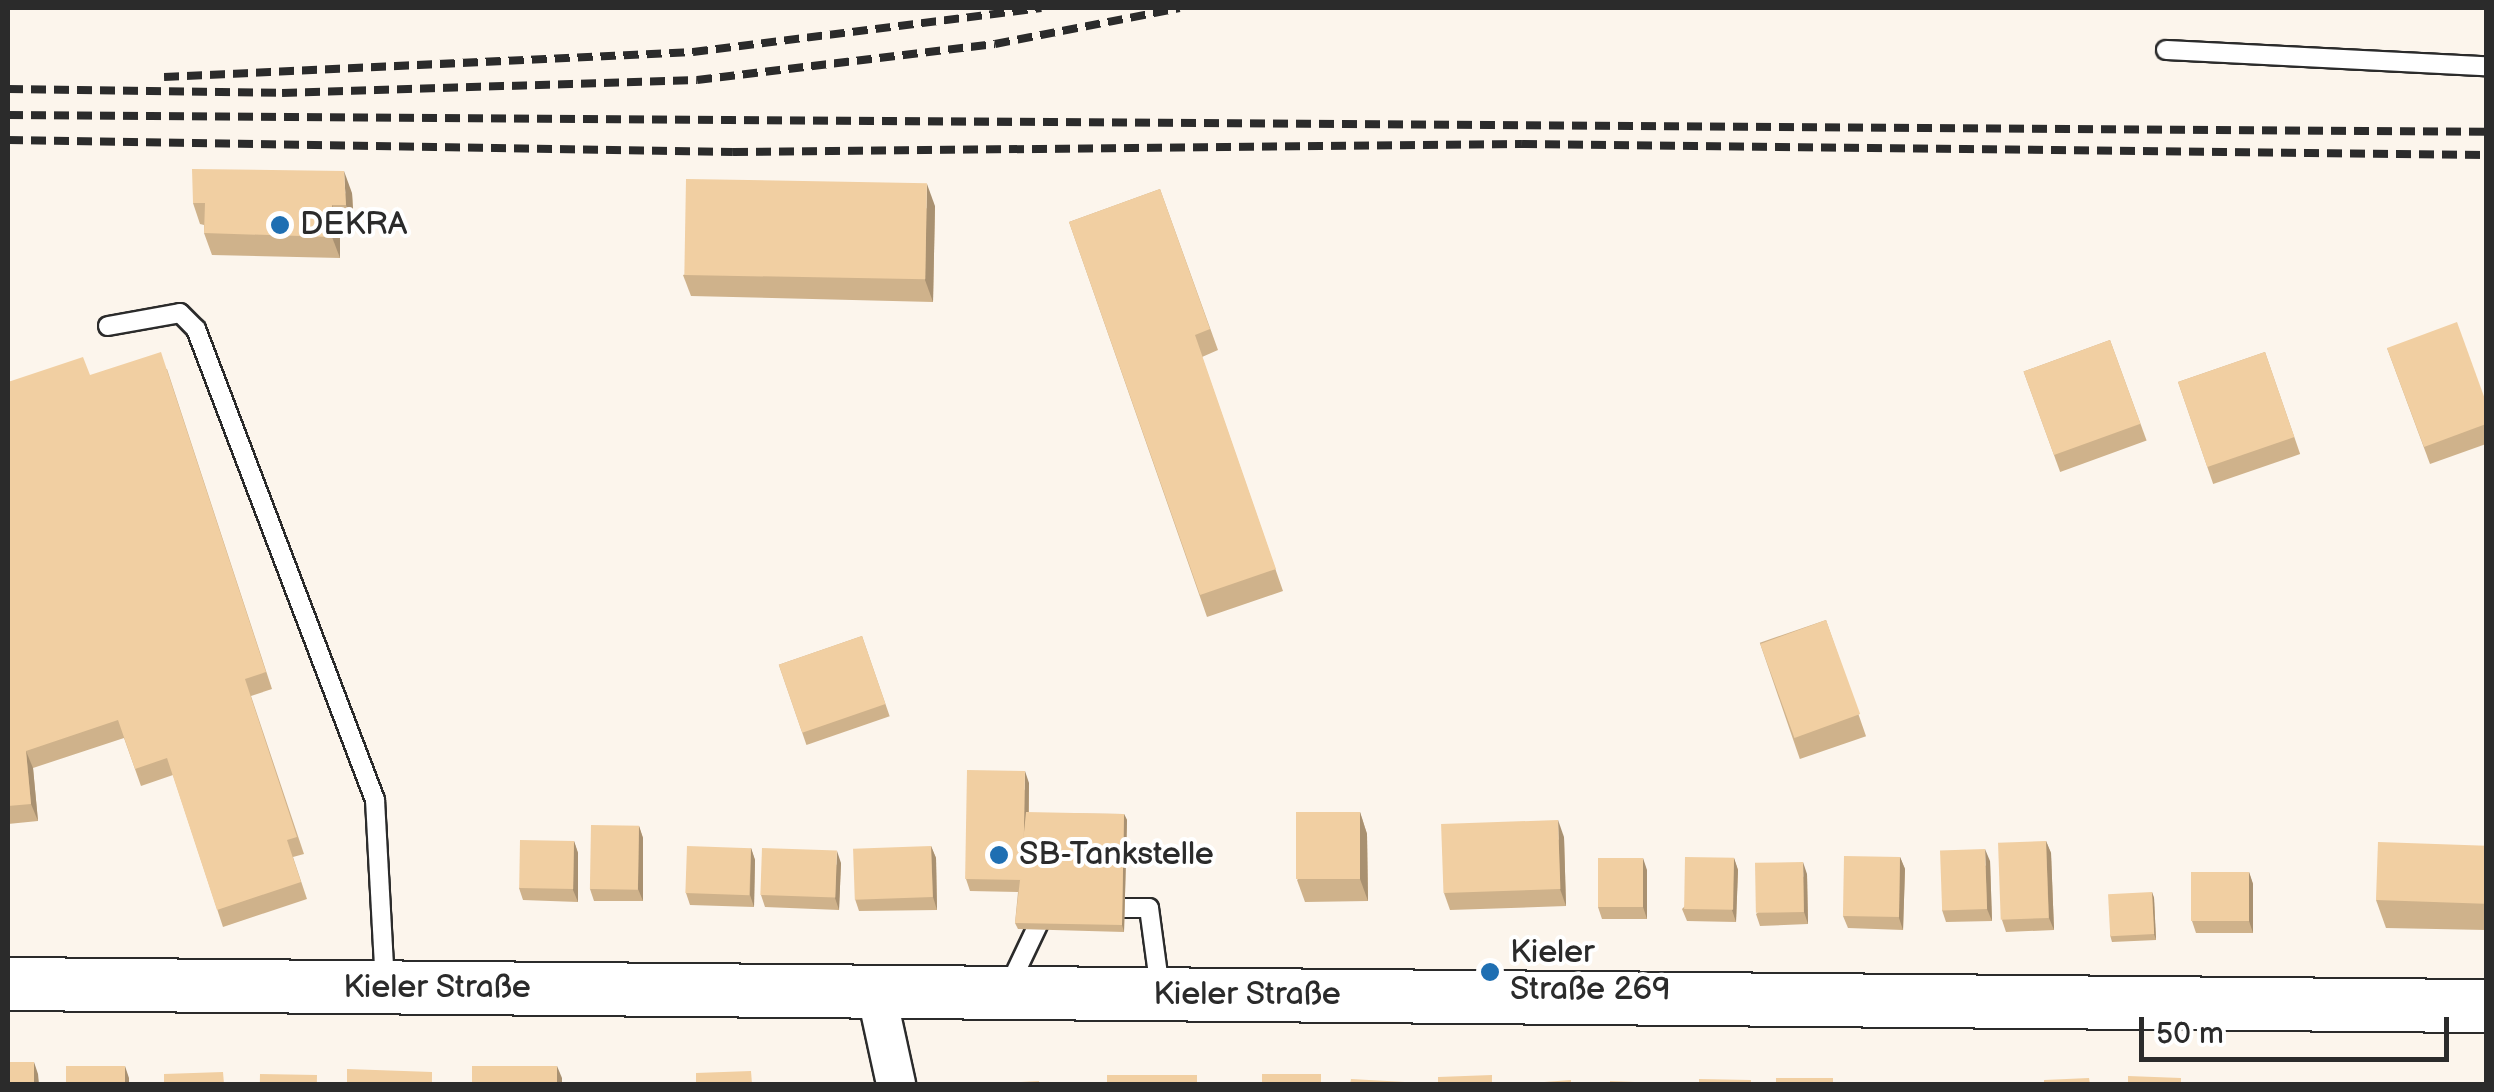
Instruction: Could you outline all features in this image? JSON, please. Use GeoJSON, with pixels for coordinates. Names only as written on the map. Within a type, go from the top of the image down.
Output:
{"type":"FeatureCollection","features":[{"type":"Feature","properties":{"kind":"main road","name":"Kieler Straße"},"geometry":{"type":"LineString","coordinates":[[8,984],[2486,1006]]}},
{"type":"Feature","properties":{"kind":"street"},"geometry":{"type":"LineString","coordinates":[[876,992],[896,1084]]}},
{"type":"Feature","properties":{"kind":"lane"},"geometry":{"type":"LineString","coordinates":[[2166,50],[2486,66]]}},
{"type":"Feature","properties":{"kind":"lane"},"geometry":{"type":"LineString","coordinates":[[108,326],[180,313],[196,329],[374,800],[385,988]]}},
{"type":"Feature","properties":{"kind":"lane"},"geometry":{"type":"LineString","coordinates":[[1005,993],[1047,907],[1149,908],[1161,994]]}},
{"type":"Feature","properties":{"kind":"building","name":"DEKRA"},"geometry":{"type":"Polygon","coordinates":[[[192,169],[344,171],[346,205],[332,205],[332,237],[204,233],[205,203],[193,203],[192,169]]]}},
{"type":"Feature","properties":{"kind":"building"},"geometry":{"type":"Polygon","coordinates":[[[686,179],[927,183],[925,279],[684,275],[686,179]]]}},
{"type":"Feature","properties":{"kind":"building"},"geometry":{"type":"Polygon","coordinates":[[[1160,189],[1210,329],[1195,335],[1276,569],[1200,595],[1069,222],[1160,189]]]}},
{"type":"Feature","properties":{"kind":"building"},"geometry":{"type":"Polygon","coordinates":[[[2457,322],[2486,402],[2486,424],[2424,447],[2387,348],[2457,322]]]}},
{"type":"Feature","properties":{"kind":"building"},"geometry":{"type":"Polygon","coordinates":[[[2110,340],[2140,424],[2054,455],[2024,371],[2110,340]]]}},
{"type":"Feature","properties":{"kind":"building"},"geometry":{"type":"Polygon","coordinates":[[[161,352],[266,672],[245,679],[297,837],[287,840],[301,882],[217,910],[167,758],[135,769],[118,720],[26,751],[31,804],[8,806],[8,382],[83,357],[90,375],[161,352]]]}},
{"type":"Feature","properties":{"kind":"building"},"geometry":{"type":"Polygon","coordinates":[[[2265,352],[2294,437],[2207,467],[2178,382],[2265,352]]]}},
{"type":"Feature","properties":{"kind":"building"},"geometry":{"type":"Polygon","coordinates":[[[1826,620],[1860,714],[1794,738],[1760,644],[1826,620]]]}},
{"type":"Feature","properties":{"kind":"building"},"geometry":{"type":"Polygon","coordinates":[[[862,636],[885,704],[802,733],[779,665],[862,636]]]}},
{"type":"Feature","properties":{"kind":"building","name":"SB-Tankstelle"},"geometry":{"type":"Polygon","coordinates":[[[967,770],[1025,771],[1023,880],[965,879],[967,770]]]}},
{"type":"Feature","properties":{"kind":"building"},"geometry":{"type":"Polygon","coordinates":[[[1026,812],[1124,814],[1122,925],[1015,923],[1023,880],[1026,812]]]}},
{"type":"Feature","properties":{"kind":"building"},"geometry":{"type":"Polygon","coordinates":[[[1296,812],[1360,812],[1360,879],[1296,879],[1296,812]]]}},
{"type":"Feature","properties":{"kind":"building"},"geometry":{"type":"Polygon","coordinates":[[[1558,820],[1560,889],[1443,893],[1441,824],[1558,820]]]}},
{"type":"Feature","properties":{"kind":"building"},"geometry":{"type":"Polygon","coordinates":[[[591,825],[639,826],[638,890],[590,889],[591,825]]]}},
{"type":"Feature","properties":{"kind":"building"},"geometry":{"type":"Polygon","coordinates":[[[520,840],[574,841],[573,889],[519,888],[520,840]]]}},
{"type":"Feature","properties":{"kind":"building"},"geometry":{"type":"Polygon","coordinates":[[[2046,841],[2049,918],[2001,920],[1998,843],[2046,841]]]}},
{"type":"Feature","properties":{"kind":"building"},"geometry":{"type":"Polygon","coordinates":[[[2378,842],[2486,846],[2484,904],[2376,900],[2378,842]]]}},
{"type":"Feature","properties":{"kind":"building"},"geometry":{"type":"Polygon","coordinates":[[[687,846],[751,848],[749,895],[685,893],[687,846]]]}},
{"type":"Feature","properties":{"kind":"building"},"geometry":{"type":"Polygon","coordinates":[[[931,846],[933,897],[855,900],[853,849],[931,846]]]}},
{"type":"Feature","properties":{"kind":"building"},"geometry":{"type":"Polygon","coordinates":[[[762,848],[837,851],[835,898],[760,895],[762,848]]]}},
{"type":"Feature","properties":{"kind":"building"},"geometry":{"type":"Polygon","coordinates":[[[1985,849],[1987,909],[1942,911],[1940,851],[1985,849]]]}},
{"type":"Feature","properties":{"kind":"building"},"geometry":{"type":"Polygon","coordinates":[[[1844,856],[1900,857],[1899,917],[1843,916],[1844,856]]]}},
{"type":"Feature","properties":{"kind":"building"},"geometry":{"type":"Polygon","coordinates":[[[1685,857],[1734,858],[1733,910],[1684,909],[1685,857]]]}},
{"type":"Feature","properties":{"kind":"building"},"geometry":{"type":"Polygon","coordinates":[[[1598,858],[1643,858],[1643,907],[1598,907],[1598,858]]]}},
{"type":"Feature","properties":{"kind":"building"},"geometry":{"type":"Polygon","coordinates":[[[1803,862],[1804,912],[1756,913],[1755,863],[1803,862]]]}},
{"type":"Feature","properties":{"kind":"building"},"geometry":{"type":"Polygon","coordinates":[[[2191,872],[2249,872],[2249,921],[2191,921],[2191,872]]]}},
{"type":"Feature","properties":{"kind":"building"},"geometry":{"type":"Polygon","coordinates":[[[2152,892],[2154,934],[2110,936],[2108,894],[2152,892]]]}},
{"type":"Feature","properties":{"kind":"building"},"geometry":{"type":"Polygon","coordinates":[[[8,1062],[34,1062],[34,1084],[8,1084],[8,1062]]]}},
{"type":"Feature","properties":{"kind":"building"},"geometry":{"type":"Polygon","coordinates":[[[66,1066],[125,1066],[125,1084],[66,1084],[66,1066]]]}},
{"type":"Feature","properties":{"kind":"building"},"geometry":{"type":"Polygon","coordinates":[[[472,1066],[557,1066],[557,1084],[472,1084],[472,1066]]]}},
{"type":"Feature","properties":{"kind":"building"},"geometry":{"type":"Polygon","coordinates":[[[347,1069],[432,1072],[432,1084],[347,1084],[347,1069]]]}},
{"type":"Feature","properties":{"kind":"building"},"geometry":{"type":"Polygon","coordinates":[[[751,1071],[752,1084],[696,1084],[696,1073],[751,1071]]]}},
{"type":"Feature","properties":{"kind":"building"},"geometry":{"type":"Polygon","coordinates":[[[223,1072],[224,1084],[164,1084],[164,1074],[223,1072]]]}},
{"type":"Feature","properties":{"kind":"building"},"geometry":{"type":"Polygon","coordinates":[[[260,1074],[317,1075],[317,1084],[260,1084],[260,1074]]]}},
{"type":"Feature","properties":{"kind":"building"},"geometry":{"type":"Polygon","coordinates":[[[1262,1074],[1321,1074],[1321,1084],[1262,1084],[1262,1074]]]}},
{"type":"Feature","properties":{"kind":"building"},"geometry":{"type":"Polygon","coordinates":[[[1107,1075],[1197,1075],[1197,1084],[1107,1084],[1107,1075]]]}},
{"type":"Feature","properties":{"kind":"building"},"geometry":{"type":"Polygon","coordinates":[[[1492,1075],[1492,1084],[1438,1084],[1438,1077],[1492,1075]]]}},
{"type":"Feature","properties":{"kind":"building"},"geometry":{"type":"Polygon","coordinates":[[[2128,1076],[2181,1078],[2181,1084],[2128,1084],[2128,1076]]]}},
{"type":"Feature","properties":{"kind":"building"},"geometry":{"type":"Polygon","coordinates":[[[1776,1078],[1833,1078],[1833,1084],[1776,1084],[1776,1078]]]}},
{"type":"Feature","properties":{"kind":"building"},"geometry":{"type":"Polygon","coordinates":[[[2089,1078],[2090,1084],[2044,1084],[2044,1080],[2089,1078]]]}},
{"type":"Feature","properties":{"kind":"building"},"geometry":{"type":"Polygon","coordinates":[[[1351,1079],[1405,1082],[1405,1084],[1350,1084],[1351,1079]]]}},
{"type":"Feature","properties":{"kind":"building"},"geometry":{"type":"Polygon","coordinates":[[[1699,1079],[1751,1080],[1751,1084],[1699,1084],[1699,1079]]]}},
{"type":"Feature","properties":{"kind":"building"},"geometry":{"type":"Polygon","coordinates":[[[1571,1080],[1571,1084],[1517,1084],[1571,1080]]]}},
{"type":"Feature","properties":{"kind":"building"},"geometry":{"type":"Polygon","coordinates":[[[1039,1081],[1039,1084],[979,1084],[1039,1081]]]}},
{"type":"Feature","properties":{"kind":"building"},"geometry":{"type":"Polygon","coordinates":[[[1660,1083],[1660,1084],[1610,1084],[1660,1083]]]}},
{"type":"Feature","properties":{"kind":"railway"},"geometry":{"type":"LineString","coordinates":[[164,77],[693,52],[1041,8]]}},
{"type":"Feature","properties":{"kind":"railway"},"geometry":{"type":"LineString","coordinates":[[8,89],[282,93],[697,80],[995,44],[1180,8]]}},
{"type":"Feature","properties":{"kind":"railway"},"geometry":{"type":"LineString","coordinates":[[8,115],[2486,132]]}},
{"type":"Feature","properties":{"kind":"railway"},"geometry":{"type":"LineString","coordinates":[[8,140],[733,152],[1522,144],[2486,155]]}},
{"type":"Feature","properties":{"kind":"place","name":"DEKRA"},"geometry":{"type":"Point","coordinates":[280,225]}},
{"type":"Feature","properties":{"kind":"place","name":"SB-Tankstelle"},"geometry":{"type":"Point","coordinates":[999,855]}},
{"type":"Feature","properties":{"kind":"place","name":"Kieler Straße 269"},"geometry":{"type":"Point","coordinates":[1490,972]}}]}
